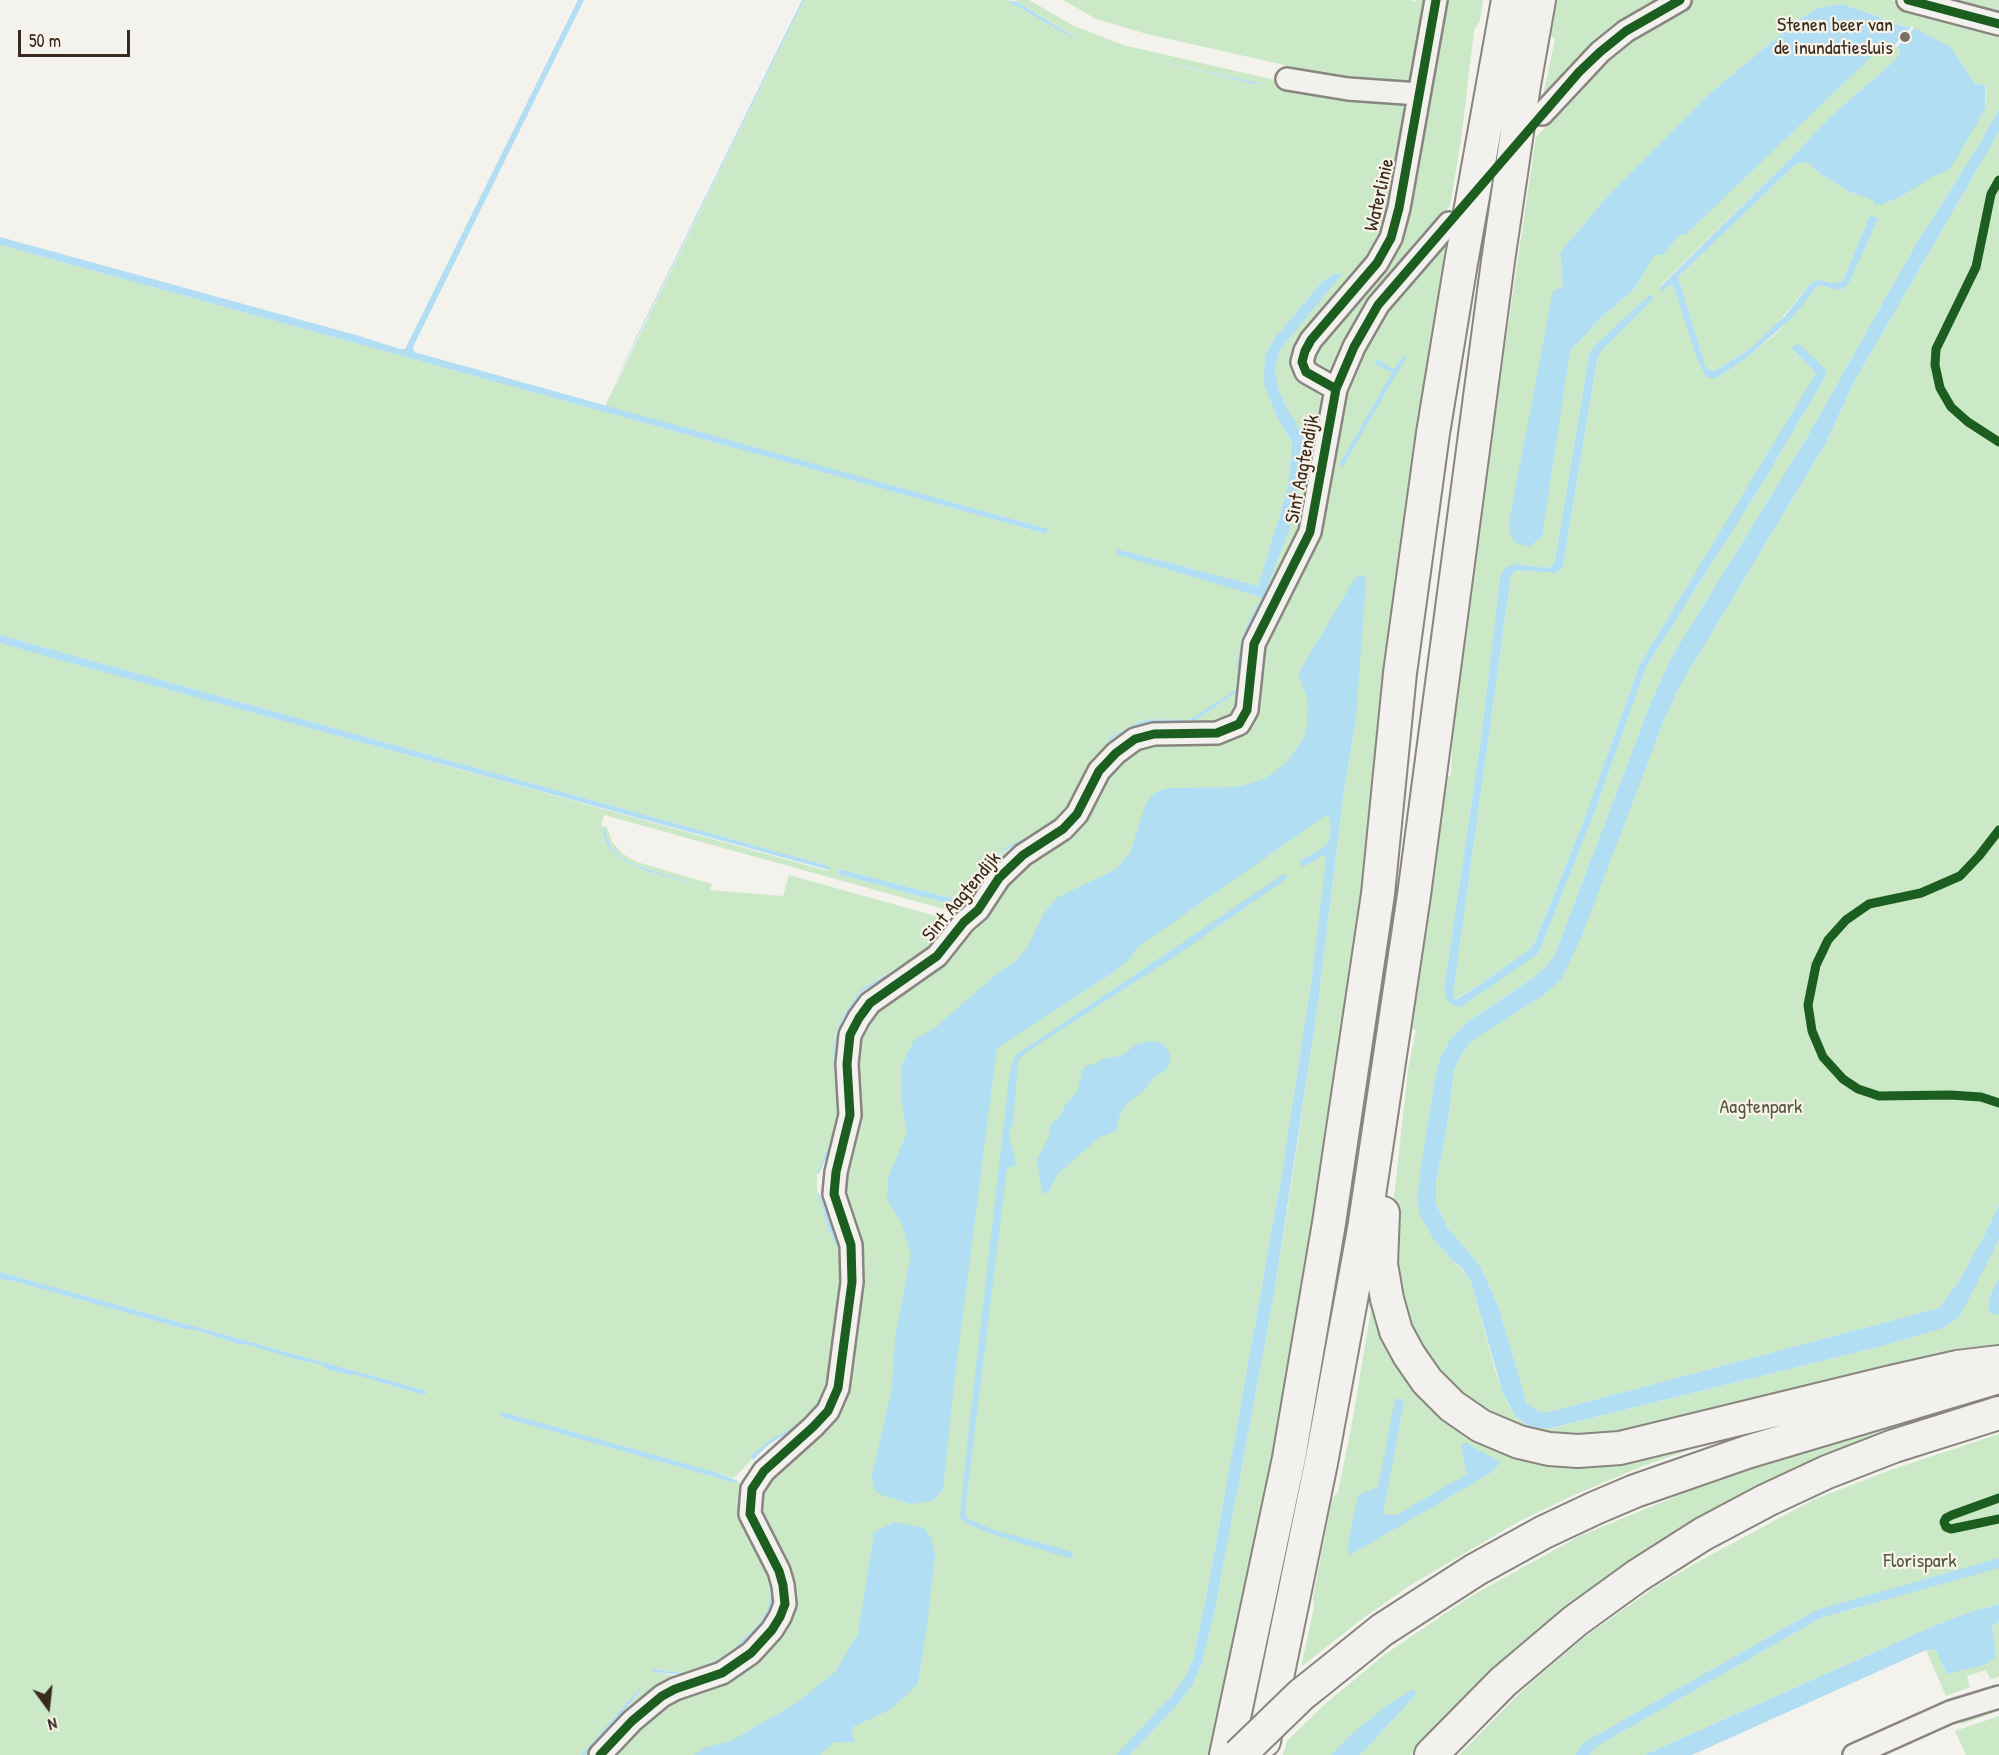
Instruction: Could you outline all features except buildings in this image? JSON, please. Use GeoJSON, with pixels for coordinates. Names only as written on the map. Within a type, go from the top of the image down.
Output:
{"type":"FeatureCollection","features":[{"type":"Feature","properties":{"kind":"highway"},"geometry":{"type":"LineString","coordinates":[[1226,1755],[1289,1458],[1329,1223],[1378,894],[1400,673],[1434,433],[1461,263],[1508,0]]}},
{"type":"Feature","properties":{"kind":"highway"},"geometry":{"type":"LineString","coordinates":[[1261,1755],[1321,1463],[1364,1229],[1414,895],[1495,284],[1524,85],[1539,0]]}},
{"type":"Feature","properties":{"kind":"highway"},"geometry":{"type":"LineString","coordinates":[[1389,1062],[1382,1264],[1387,1299],[1396,1331],[1427,1382],[1452,1406],[1481,1426],[1519,1442],[1549,1449],[1620,1448],[1891,1382],[1999,1362]]}},
{"type":"Feature","properties":{"kind":"highway"},"geometry":{"type":"LineString","coordinates":[[1239,1755],[1301,1695],[1382,1630],[1475,1570],[1544,1532],[1635,1491],[1748,1452],[1999,1377]]}},
{"type":"Feature","properties":{"kind":"highway"},"geometry":{"type":"LineString","coordinates":[[1431,1755],[1503,1682],[1575,1621],[1637,1576],[1703,1534],[1827,1472],[1894,1446],[1999,1413]]}},
{"type":"Feature","properties":{"kind":"street","name":"Waterlinie"},"geometry":{"type":"LineString","coordinates":[[1336,389],[1306,372],[1302,362],[1311,340],[1377,263],[1391,238],[1399,208],[1436,0]]}},
{"type":"Feature","properties":{"kind":"street"},"geometry":{"type":"LineString","coordinates":[[1542,114],[1600,52],[1626,31],[1680,0]]}},
{"type":"Feature","properties":{"kind":"street"},"geometry":{"type":"LineString","coordinates":[[1908,0],[1999,24]]}},
{"type":"Feature","properties":{"kind":"street"},"geometry":{"type":"LineString","coordinates":[[1287,79],[1348,89],[1419,94]]}},
{"type":"Feature","properties":{"kind":"street","name":"Sint Aagtendijk"},"geometry":{"type":"LineString","coordinates":[[600,1755],[632,1721],[657,1700],[675,1689],[722,1673],[751,1653],[772,1630],[785,1604],[779,1571],[750,1514],[752,1489],[764,1471],[828,1411],[838,1388],[852,1282],[851,1245],[834,1194],[836,1172],[850,1115],[847,1064],[850,1035],[859,1018],[870,1003],[937,956],[964,922],[978,910],[999,878],[1023,855],[1063,829],[1077,814],[1100,771],[1116,753],[1135,739],[1154,734],[1217,733],[1239,724],[1247,710],[1254,644],[1310,532],[1336,389],[1354,347],[1378,305],[1449,223]]}},
{"type":"Feature","properties":{"kind":"street"},"geometry":{"type":"LineString","coordinates":[[1854,1755],[1950,1712],[1999,1697]]}},
{"type":"Feature","properties":{"kind":"green space"},"geometry":{"type":"Polygon","coordinates":[[[804,0],[1006,0],[1074,38],[1014,0],[1029,0],[1074,26],[1123,45],[1297,85],[1403,98],[1410,102],[1412,107],[1388,233],[1370,266],[1300,346],[1296,358],[1298,370],[1318,393],[1324,405],[1325,426],[1314,492],[1303,533],[1282,583],[1252,643],[1245,704],[1241,714],[1230,726],[1221,730],[1156,730],[1142,733],[1111,750],[1088,773],[1077,809],[1065,825],[1009,861],[974,901],[960,910],[951,911],[604,815],[601,825],[604,826],[607,827],[612,842],[623,854],[637,862],[712,884],[710,890],[783,896],[789,875],[951,922],[935,945],[861,989],[845,1012],[835,1035],[833,1046],[837,1113],[835,1131],[817,1173],[817,1193],[830,1233],[839,1250],[840,1280],[825,1388],[818,1404],[798,1424],[770,1440],[750,1456],[752,1459],[734,1478],[503,1412],[501,1414],[502,1417],[747,1486],[743,1511],[779,1587],[774,1619],[759,1638],[744,1651],[716,1670],[694,1679],[661,1685],[650,1691],[596,1755],[585,1755],[641,1691],[639,1689],[581,1755],[0,1755],[0,1279],[180,1328],[199,1331],[237,1344],[245,1344],[322,1365],[327,1369],[424,1395],[427,1391],[0,1272],[0,643],[828,871],[829,869],[828,866],[0,635],[0,245],[1046,534],[1047,529],[605,406],[804,0]],[[1152,60],[1258,85],[1259,83],[1152,60]],[[1342,273],[1332,275],[1321,283],[1277,335],[1265,354],[1265,384],[1277,417],[1292,443],[1288,487],[1258,586],[1117,549],[1116,553],[1261,597],[1242,638],[1237,661],[1237,690],[1189,720],[1149,719],[1110,737],[1106,740],[1108,742],[1146,723],[1159,721],[1191,723],[1239,691],[1242,644],[1253,617],[1267,595],[1268,586],[1290,528],[1305,446],[1303,433],[1279,391],[1275,368],[1280,350],[1342,273]],[[1060,816],[1051,824],[1007,847],[955,899],[839,869],[837,874],[950,904],[961,900],[1001,854],[1053,825],[1062,817],[1060,816]],[[604,826],[603,833],[608,847],[622,860],[649,872],[708,888],[641,867],[622,858],[610,846],[604,826]],[[771,1585],[769,1586],[771,1596],[767,1610],[759,1624],[728,1654],[698,1669],[681,1673],[653,1669],[652,1672],[685,1675],[711,1668],[724,1660],[763,1623],[772,1602],[773,1595],[771,1585]]]}},
{"type":"Feature","properties":{"kind":"green space"},"geometry":{"type":"Polygon","coordinates":[[[1063,0],[1411,0],[1415,2],[1416,0],[1430,0],[1416,80],[1404,90],[1147,34],[1096,19],[1063,0]]]}},
{"type":"Feature","properties":{"kind":"green space"},"geometry":{"type":"Polygon","coordinates":[[[1442,0],[1483,0],[1480,20],[1474,31],[1461,140],[1450,206],[1384,279],[1370,299],[1334,372],[1320,372],[1313,356],[1316,345],[1385,261],[1442,0]]]}},
{"type":"Feature","properties":{"kind":"green space"},"geometry":{"type":"Polygon","coordinates":[[[1557,0],[1664,0],[1616,30],[1611,28],[1542,100],[1555,39],[1551,36],[1557,0]]]}},
{"type":"Feature","properties":{"kind":"green space"},"geometry":{"type":"Polygon","coordinates":[[[1690,0],[1891,0],[1999,31],[1999,109],[1916,244],[1806,439],[1672,656],[1651,702],[1555,954],[1548,965],[1537,975],[1467,1022],[1450,1039],[1440,1059],[1434,1083],[1417,1197],[1434,1240],[1471,1282],[1496,1373],[1507,1403],[1515,1416],[1534,1428],[1553,1428],[1882,1346],[1944,1328],[1977,1281],[1999,1240],[1999,1347],[1682,1423],[1573,1441],[1506,1426],[1445,1384],[1404,1323],[1391,1226],[1408,1069],[1416,1030],[1409,1028],[1444,778],[1451,775],[1453,731],[1477,537],[1536,137],[1609,58],[1624,45],[1690,0]],[[1818,8],[1799,19],[1708,95],[1607,197],[1560,252],[1563,286],[1553,291],[1570,351],[1600,319],[1635,288],[1654,256],[1665,254],[1679,235],[1685,234],[1886,43],[1891,42],[1900,50],[1892,63],[1831,116],[1659,287],[1673,285],[1697,358],[1706,377],[1744,360],[1779,331],[1816,287],[1821,285],[1837,290],[1843,289],[1870,215],[1843,281],[1811,283],[1776,325],[1749,349],[1715,371],[1709,370],[1705,365],[1678,277],[1796,164],[1808,162],[1820,174],[1850,192],[1874,200],[1875,205],[1880,205],[1986,101],[1985,85],[1975,84],[1912,26],[1905,27],[1864,11],[1818,8]],[[1651,295],[1598,342],[1589,354],[1555,561],[1549,568],[1515,564],[1500,576],[1482,731],[1444,989],[1452,1005],[1539,953],[1595,811],[1646,667],[1758,491],[1827,371],[1792,350],[1817,373],[1640,664],[1582,825],[1531,948],[1481,984],[1454,1000],[1511,575],[1517,570],[1556,573],[1563,567],[1597,360],[1601,351],[1654,298],[1651,295]]]}},
{"type":"Feature","properties":{"kind":"green space"},"geometry":{"type":"Polygon","coordinates":[[[1929,0],[1999,0],[1999,20],[1929,0]]]}},
{"type":"Feature","properties":{"kind":"green space","name":"Aagtenpark"},"geometry":{"type":"Polygon","coordinates":[[[1999,132],[1999,1204],[1959,1281],[1939,1308],[1549,1412],[1540,1412],[1527,1404],[1499,1308],[1483,1272],[1447,1227],[1436,1203],[1436,1182],[1447,1128],[1454,1070],[1462,1053],[1473,1040],[1561,980],[1664,720],[1681,684],[1826,443],[1854,382],[1999,132]]]}},
{"type":"Feature","properties":{"kind":"green space"},"geometry":{"type":"Polygon","coordinates":[[[1447,236],[1383,707],[1388,712],[1350,997],[1303,1290],[1246,1599],[1242,1601],[1210,1752],[1208,1755],[1130,1755],[1179,1703],[1193,1684],[1202,1663],[1215,1610],[1273,1301],[1317,1011],[1343,800],[1354,731],[1331,826],[1312,976],[1281,1178],[1209,1582],[1193,1659],[1185,1677],[1173,1694],[1117,1755],[609,1755],[650,1709],[781,1627],[758,1495],[844,1391],[842,1195],[862,1022],[989,902],[1135,745],[1231,735],[1260,649],[1291,584],[1343,395],[1366,336],[1385,308],[1386,320],[1388,309],[1447,236]]]}},
{"type":"Feature","properties":{"kind":"green space"},"geometry":{"type":"Polygon","coordinates":[[[1372,1283],[1394,1345],[1515,1449],[1841,1403],[1643,1466],[1518,1522],[1409,1586],[1358,1622],[1301,1667],[1314,1607],[1313,1598],[1332,1500],[1338,1492],[1351,1429],[1371,1310],[1367,1304],[1372,1283]]]}},
{"type":"Feature","properties":{"kind":"green space"},"geometry":{"type":"Polygon","coordinates":[[[1999,1391],[1999,1396],[1884,1433],[1802,1465],[1682,1528],[1571,1604],[1491,1671],[1411,1755],[1360,1755],[1415,1696],[1353,1733],[1331,1755],[1283,1755],[1287,1741],[1325,1704],[1384,1655],[1471,1596],[1580,1536],[1723,1477],[1999,1391]]]}},
{"type":"Feature","properties":{"kind":"green space","name":"Florispark"},"geometry":{"type":"Polygon","coordinates":[[[1999,1434],[1999,1604],[1931,1627],[1644,1755],[1590,1755],[1596,1747],[1821,1618],[1861,1607],[1859,1598],[1816,1610],[1584,1743],[1575,1755],[1459,1755],[1525,1688],[1585,1637],[1655,1587],[1813,1500],[1893,1469],[1999,1434]]]}},
{"type":"Feature","properties":{"kind":"green space"},"geometry":{"type":"Polygon","coordinates":[[[1999,1622],[1999,1677],[1990,1679],[1986,1670],[1967,1676],[1970,1687],[1946,1696],[1926,1650],[1935,1648],[1947,1674],[1985,1665],[1996,1657],[1992,1626],[1999,1622]]]}},
{"type":"Feature","properties":{"kind":"green space"},"geometry":{"type":"Polygon","coordinates":[[[1999,1702],[1999,1711],[1962,1724],[1960,1716],[1999,1702]]]}},
{"type":"Feature","properties":{"kind":"green space"},"geometry":{"type":"Polygon","coordinates":[[[1999,1716],[1999,1755],[1966,1755],[1955,1731],[1999,1716]]]}},
{"type":"Feature","properties":{"kind":"water"},"geometry":{"type":"Polygon","coordinates":[[[578,0],[584,0],[413,347],[414,352],[1048,529],[1046,534],[0,245],[0,237],[405,349],[578,0]]]}},
{"type":"Feature","properties":{"kind":"water"},"geometry":{"type":"Polygon","coordinates":[[[804,0],[614,385],[637,336],[804,0]]]}},
{"type":"Feature","properties":{"kind":"water"},"geometry":{"type":"Polygon","coordinates":[[[1006,0],[1017,2],[1075,37],[1073,38],[1006,0]]]}},
{"type":"Feature","properties":{"kind":"water"},"geometry":{"type":"Polygon","coordinates":[[[1841,4],[1905,27],[1912,26],[1895,45],[1891,42],[1886,43],[1685,235],[1679,235],[1665,254],[1654,256],[1635,288],[1600,319],[1570,351],[1542,537],[1528,547],[1516,543],[1509,532],[1509,522],[1553,291],[1563,286],[1560,252],[1607,197],[1708,95],[1799,19],[1818,8],[1841,4]]]}},
{"type":"Feature","properties":{"kind":"water"},"geometry":{"type":"Polygon","coordinates":[[[1914,28],[1951,47],[1975,84],[1985,85],[1985,109],[1955,161],[1948,170],[1900,197],[1880,205],[1875,205],[1873,200],[1850,192],[1820,174],[1808,162],[1796,164],[1678,277],[1705,365],[1709,370],[1715,371],[1749,349],[1785,316],[1811,283],[1818,280],[1833,283],[1843,281],[1870,215],[1878,219],[1849,283],[1843,289],[1837,290],[1821,285],[1816,287],[1793,317],[1744,360],[1718,377],[1712,379],[1706,377],[1697,359],[1673,285],[1662,291],[1659,288],[1831,116],[1892,63],[1899,55],[1900,50],[1897,47],[1914,28]]]}},
{"type":"Feature","properties":{"kind":"water"},"geometry":{"type":"Polygon","coordinates":[[[1152,59],[1200,70],[1259,83],[1258,85],[1152,59]]]}},
{"type":"Feature","properties":{"kind":"water"},"geometry":{"type":"Polygon","coordinates":[[[1999,109],[1999,132],[1854,382],[1826,443],[1681,684],[1664,720],[1581,938],[1561,980],[1542,996],[1473,1040],[1462,1053],[1454,1070],[1447,1128],[1436,1182],[1436,1203],[1447,1227],[1483,1272],[1499,1308],[1527,1404],[1540,1412],[1549,1412],[1939,1308],[1959,1281],[1999,1204],[1999,1240],[1960,1316],[1944,1328],[1882,1346],[1552,1428],[1534,1428],[1515,1416],[1503,1394],[1471,1282],[1462,1268],[1434,1240],[1419,1213],[1417,1197],[1421,1167],[1440,1059],[1450,1039],[1467,1022],[1537,975],[1548,965],[1555,954],[1651,702],[1672,656],[1806,439],[1916,244],[1999,109]]]}},
{"type":"Feature","properties":{"kind":"water"},"geometry":{"type":"Polygon","coordinates":[[[1343,273],[1280,350],[1275,368],[1279,391],[1303,433],[1305,446],[1290,528],[1268,586],[1267,595],[1253,617],[1242,644],[1239,691],[1191,723],[1159,721],[1146,723],[1106,741],[1137,723],[1149,719],[1189,720],[1237,689],[1237,661],[1242,638],[1261,597],[1115,554],[1117,549],[1258,586],[1288,487],[1292,443],[1277,417],[1264,384],[1265,354],[1277,335],[1321,283],[1332,275],[1343,273]]]}},
{"type":"Feature","properties":{"kind":"water"},"geometry":{"type":"Polygon","coordinates":[[[1651,294],[1654,298],[1601,351],[1597,360],[1563,567],[1556,573],[1517,570],[1511,575],[1453,995],[1455,1000],[1531,948],[1535,941],[1582,825],[1640,664],[1816,373],[1792,349],[1794,345],[1801,346],[1827,371],[1758,491],[1646,667],[1595,811],[1539,953],[1461,1007],[1452,1005],[1447,1000],[1444,989],[1482,731],[1500,576],[1506,567],[1515,564],[1549,568],[1555,561],[1589,354],[1598,342],[1651,294]]]}},
{"type":"Feature","properties":{"kind":"water"},"geometry":{"type":"Polygon","coordinates":[[[1359,575],[1365,577],[1366,581],[1356,718],[1343,800],[1317,1011],[1273,1301],[1215,1610],[1202,1663],[1193,1684],[1179,1703],[1130,1755],[1116,1755],[1173,1694],[1185,1677],[1193,1659],[1209,1582],[1281,1178],[1312,976],[1326,860],[1324,855],[1305,866],[1301,866],[1300,861],[1324,847],[1329,840],[1331,826],[1329,817],[1325,816],[1138,947],[1114,972],[997,1048],[954,1384],[943,1490],[933,1501],[911,1504],[879,1494],[873,1488],[872,1476],[892,1388],[895,1337],[911,1255],[902,1225],[887,1199],[888,1178],[907,1133],[902,1103],[901,1067],[914,1040],[936,1027],[1000,971],[1016,961],[1027,948],[1043,915],[1056,898],[1115,870],[1130,853],[1145,806],[1153,794],[1168,788],[1239,787],[1264,779],[1285,764],[1303,740],[1307,725],[1308,701],[1298,674],[1359,575]]]}},
{"type":"Feature","properties":{"kind":"water"},"geometry":{"type":"Polygon","coordinates":[[[0,635],[829,866],[829,870],[52,658],[0,643],[0,635]]]}},
{"type":"Feature","properties":{"kind":"water"},"geometry":{"type":"Polygon","coordinates":[[[1061,815],[1062,817],[1044,830],[1001,853],[961,900],[950,904],[837,874],[839,869],[955,899],[996,856],[1007,847],[1051,824],[1061,815]]]}},
{"type":"Feature","properties":{"kind":"water"},"geometry":{"type":"Polygon","coordinates":[[[604,826],[610,846],[622,858],[641,867],[708,888],[649,872],[622,860],[608,847],[603,833],[604,826]]]}},
{"type":"Feature","properties":{"kind":"water"},"geometry":{"type":"Polygon","coordinates":[[[1284,874],[1287,876],[1286,879],[1180,953],[1025,1053],[1018,1061],[1013,1125],[1009,1136],[1016,1162],[1015,1166],[1007,1168],[965,1511],[966,1516],[971,1520],[994,1530],[1060,1548],[1072,1552],[1074,1556],[1069,1558],[1032,1547],[966,1523],[960,1516],[969,1427],[1009,1078],[1013,1060],[1017,1054],[1284,874]]]}},
{"type":"Feature","properties":{"kind":"water"},"geometry":{"type":"Polygon","coordinates":[[[903,965],[861,992],[843,1020],[835,1047],[838,1115],[837,1132],[819,1174],[817,1173],[835,1131],[837,1113],[833,1046],[840,1022],[861,989],[903,965]]]}},
{"type":"Feature","properties":{"kind":"water"},"geometry":{"type":"Polygon","coordinates":[[[1152,1041],[1164,1044],[1170,1054],[1170,1064],[1125,1106],[1119,1117],[1117,1131],[1100,1137],[1058,1174],[1049,1191],[1042,1194],[1037,1160],[1049,1136],[1050,1125],[1061,1115],[1065,1105],[1077,1092],[1082,1071],[1086,1066],[1103,1059],[1120,1056],[1139,1043],[1152,1041]]]}},
{"type":"Feature","properties":{"kind":"water"},"geometry":{"type":"Polygon","coordinates":[[[817,1193],[819,1193],[842,1253],[841,1280],[827,1388],[819,1404],[799,1426],[768,1445],[753,1460],[750,1456],[770,1440],[798,1424],[818,1404],[825,1388],[840,1280],[839,1251],[830,1233],[817,1193]]]}},
{"type":"Feature","properties":{"kind":"water"},"geometry":{"type":"Polygon","coordinates":[[[0,1272],[427,1391],[427,1393],[424,1395],[356,1375],[326,1369],[322,1365],[245,1344],[237,1344],[199,1331],[180,1328],[0,1279],[0,1272]]]}},
{"type":"Feature","properties":{"kind":"water"},"geometry":{"type":"Polygon","coordinates":[[[1999,1279],[1999,1314],[1993,1315],[1988,1309],[1990,1296],[1999,1279]]]}},
{"type":"Feature","properties":{"kind":"water"},"geometry":{"type":"Polygon","coordinates":[[[1395,1399],[1404,1401],[1383,1514],[1396,1515],[1467,1474],[1461,1444],[1466,1443],[1501,1462],[1489,1474],[1350,1555],[1347,1549],[1358,1495],[1378,1487],[1395,1399]]]}},
{"type":"Feature","properties":{"kind":"water"},"geometry":{"type":"Polygon","coordinates":[[[503,1412],[715,1472],[738,1481],[732,1482],[501,1417],[503,1412]]]}},
{"type":"Feature","properties":{"kind":"water"},"geometry":{"type":"Polygon","coordinates":[[[895,1522],[924,1528],[931,1538],[935,1556],[918,1684],[891,1709],[851,1728],[855,1743],[833,1743],[820,1755],[694,1755],[706,1747],[731,1741],[798,1702],[835,1672],[858,1634],[874,1532],[895,1522]]]}},
{"type":"Feature","properties":{"kind":"water"},"geometry":{"type":"Polygon","coordinates":[[[1999,1558],[1999,1568],[1821,1618],[1596,1747],[1590,1755],[1575,1755],[1583,1743],[1816,1610],[1999,1558]]]}},
{"type":"Feature","properties":{"kind":"water"},"geometry":{"type":"Polygon","coordinates":[[[771,1585],[772,1602],[763,1623],[724,1660],[711,1668],[685,1675],[652,1672],[653,1669],[681,1673],[698,1669],[728,1654],[759,1624],[767,1610],[771,1596],[769,1586],[771,1585]]]}},
{"type":"Feature","properties":{"kind":"water"},"geometry":{"type":"Polygon","coordinates":[[[1999,1604],[1999,1622],[1992,1626],[1996,1657],[1985,1665],[1947,1674],[1935,1649],[1926,1650],[1692,1755],[1644,1755],[1931,1627],[1999,1604]]]}},
{"type":"Feature","properties":{"kind":"water"},"geometry":{"type":"Polygon","coordinates":[[[639,1689],[641,1690],[604,1735],[585,1755],[581,1755],[639,1689]]]}},
{"type":"Feature","properties":{"kind":"water"},"geometry":{"type":"Polygon","coordinates":[[[1413,1689],[1415,1696],[1360,1755],[1331,1755],[1353,1733],[1389,1704],[1413,1689]]]}},
{"type":"Feature","properties":{"kind":"waterway"},"geometry":{"type":"LineString","coordinates":[[1395,372],[1404,358]]}},
{"type":"Feature","properties":{"kind":"waterway"},"geometry":{"type":"LineString","coordinates":[[1342,464],[1395,372],[1377,362]]}},
{"type":"Feature","properties":{"kind":"cycle path"},"geometry":{"type":"LineString","coordinates":[[1336,389],[1306,372],[1302,362],[1311,340],[1377,263],[1391,238],[1399,208],[1436,0]]}},
{"type":"Feature","properties":{"kind":"cycle path"},"geometry":{"type":"LineString","coordinates":[[600,1755],[632,1721],[662,1696],[675,1689],[722,1673],[751,1653],[772,1630],[785,1604],[779,1571],[750,1514],[752,1489],[764,1471],[828,1411],[838,1388],[852,1282],[851,1245],[834,1194],[836,1172],[850,1115],[847,1064],[850,1035],[859,1018],[870,1003],[937,956],[964,922],[978,910],[999,878],[1023,855],[1063,829],[1077,814],[1099,771],[1116,753],[1135,739],[1154,734],[1217,733],[1239,724],[1247,710],[1254,644],[1310,532],[1336,389],[1354,347],[1378,305],[1579,72],[1626,31],[1680,0]]}},
{"type":"Feature","properties":{"kind":"cycle path"},"geometry":{"type":"LineString","coordinates":[[1908,0],[1999,24]]}},
{"type":"Feature","properties":{"kind":"cycle path"},"geometry":{"type":"LineString","coordinates":[[1999,180],[1991,194],[1976,267],[1936,349],[1935,365],[1940,388],[1951,407],[1968,422],[1999,442]]}},
{"type":"Feature","properties":{"kind":"cycle path"},"geometry":{"type":"LineString","coordinates":[[1999,830],[1960,876],[1921,893],[1869,904],[1846,920],[1828,940],[1816,965],[1808,1005],[1812,1031],[1823,1057],[1843,1079],[1858,1089],[1879,1096],[1950,1095],[1981,1097],[1999,1103]]}},
{"type":"Feature","properties":{"kind":"cycle path"},"geometry":{"type":"LineString","coordinates":[[1999,1498],[1952,1515],[1944,1522],[1946,1527],[1951,1529],[1999,1519]]}},
{"type":"Feature","properties":{"kind":"place","name":"Stenen beer van de inundatiesluis"},"geometry":{"type":"Point","coordinates":[1905,37]}}]}
